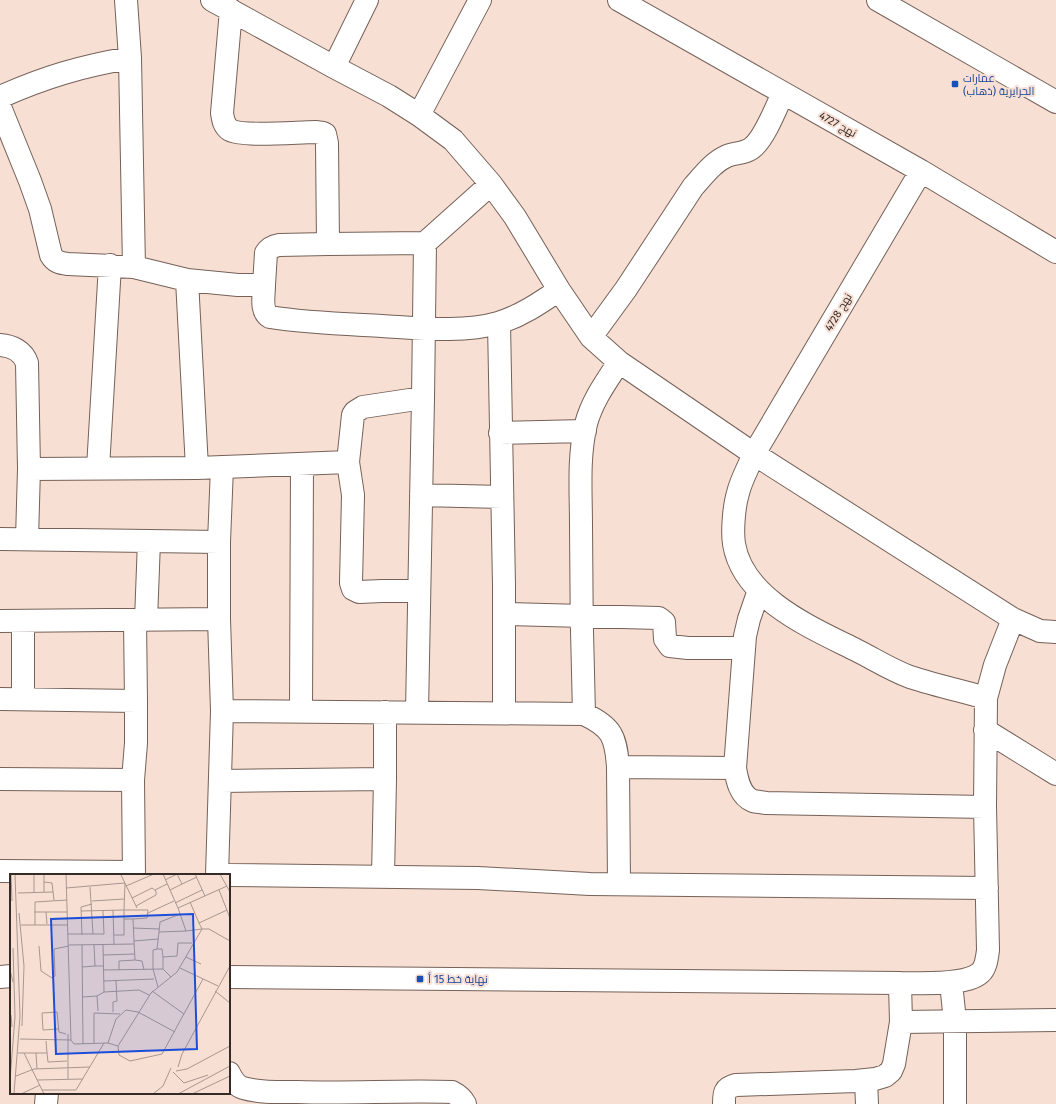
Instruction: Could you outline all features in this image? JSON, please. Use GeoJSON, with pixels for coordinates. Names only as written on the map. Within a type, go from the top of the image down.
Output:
{"type":"FeatureCollection","features":[{"type":"Feature","properties":{"kind":"street"},"geometry":{"type":"LineString","coordinates":[[126,0],[130,58],[134,266]]}},
{"type":"Feature","properties":{"kind":"street"},"geometry":{"type":"LineString","coordinates":[[212,0],[388,96],[420,115],[452,140],[491,184],[515,217],[559,290],[591,337],[619,362],[754,454],[1013,619],[1040,631],[1056,632]]}},
{"type":"Feature","properties":{"kind":"street"},"geometry":{"type":"LineString","coordinates":[[334,67],[367,0]]}},
{"type":"Feature","properties":{"kind":"street"},"geometry":{"type":"LineString","coordinates":[[420,115],[480,0]]}},
{"type":"Feature","properties":{"kind":"street","name":"نهج 4727"},"geometry":{"type":"LineString","coordinates":[[619,0],[921,171],[1056,252]]}},
{"type":"Feature","properties":{"kind":"street"},"geometry":{"type":"LineString","coordinates":[[878,0],[1056,102]]}},
{"type":"Feature","properties":{"kind":"street"},"geometry":{"type":"LineString","coordinates":[[231,10],[222,113],[223,121],[226,127],[236,132],[322,132],[326,134],[328,143],[328,244]]}},
{"type":"Feature","properties":{"kind":"street"},"geometry":{"type":"LineString","coordinates":[[0,97],[32,83],[65,72],[98,63],[130,58]]}},
{"type":"Feature","properties":{"kind":"street"},"geometry":{"type":"LineString","coordinates":[[591,337],[626,289],[693,187],[716,162],[726,156],[747,151],[756,146],[762,137],[783,93]]}},
{"type":"Feature","properties":{"kind":"street"},"geometry":{"type":"LineString","coordinates":[[0,107],[40,209],[50,255],[54,260],[59,263],[68,264],[134,266],[187,280],[264,286]]}},
{"type":"Feature","properties":{"kind":"street","name":"نهج 4728"},"geometry":{"type":"LineString","coordinates":[[921,171],[754,454],[738,492],[733,528],[734,544],[738,559],[747,575],[759,590],[777,606],[804,623],[891,669],[921,680],[986,698]]}},
{"type":"Feature","properties":{"kind":"street"},"geometry":{"type":"LineString","coordinates":[[491,184],[424,243],[273,246],[268,249],[266,253],[263,310],[265,314],[270,317],[342,324],[424,328],[473,328],[499,323],[521,314],[559,290]]}},
{"type":"Feature","properties":{"kind":"street"},"geometry":{"type":"LineString","coordinates":[[416,712],[423,398],[424,243]]}},
{"type":"Feature","properties":{"kind":"street"},"geometry":{"type":"LineString","coordinates":[[98,468],[110,265]]}},
{"type":"Feature","properties":{"kind":"street"},"geometry":{"type":"LineString","coordinates":[[187,280],[197,468]]}},
{"type":"Feature","properties":{"kind":"street"},"geometry":{"type":"LineString","coordinates":[[499,323],[504,614],[504,713]]}},
{"type":"Feature","properties":{"kind":"street"},"geometry":{"type":"LineString","coordinates":[[0,345],[10,346],[19,351],[25,357],[27,363],[29,469],[26,539]]}},
{"type":"Feature","properties":{"kind":"street"},"geometry":{"type":"LineString","coordinates":[[584,714],[581,616],[581,468],[587,423],[597,397],[619,362]]}},
{"type":"Feature","properties":{"kind":"street"},"geometry":{"type":"LineString","coordinates":[[419,591],[359,592],[353,589],[351,583],[353,495],[348,462],[353,415],[355,412],[363,408],[423,398]]}},
{"type":"Feature","properties":{"kind":"street"},"geometry":{"type":"LineString","coordinates":[[500,433],[585,432]]}},
{"type":"Feature","properties":{"kind":"street"},"geometry":{"type":"LineString","coordinates":[[29,469],[222,468],[348,462]]}},
{"type":"Feature","properties":{"kind":"street"},"geometry":{"type":"LineString","coordinates":[[301,711],[302,465]]}},
{"type":"Feature","properties":{"kind":"street"},"geometry":{"type":"LineString","coordinates":[[217,874],[222,711],[219,619],[219,542],[222,468]]}},
{"type":"Feature","properties":{"kind":"street"},"geometry":{"type":"LineString","coordinates":[[421,495],[502,497]]}},
{"type":"Feature","properties":{"kind":"street"},"geometry":{"type":"LineString","coordinates":[[0,538],[219,542]]}},
{"type":"Feature","properties":{"kind":"street"},"geometry":{"type":"LineString","coordinates":[[0,872],[134,874],[133,780],[136,743],[136,701],[141,620],[149,541]]}},
{"type":"Feature","properties":{"kind":"street"},"geometry":{"type":"LineString","coordinates":[[759,590],[749,618],[744,648],[735,768],[736,778],[744,794],[752,801],[766,803],[985,807]]}},
{"type":"Feature","properties":{"kind":"street"},"geometry":{"type":"LineString","coordinates":[[504,614],[659,618],[664,622],[665,639],[670,646],[688,648],[744,648]]}},
{"type":"Feature","properties":{"kind":"street"},"geometry":{"type":"LineString","coordinates":[[0,621],[23,622],[219,619]]}},
{"type":"Feature","properties":{"kind":"street"},"geometry":{"type":"LineString","coordinates":[[230,977],[900,983],[950,983],[970,979],[980,973],[985,964],[988,950],[985,807],[986,698],[995,665],[1013,619]]}},
{"type":"Feature","properties":{"kind":"street"},"geometry":{"type":"LineString","coordinates":[[23,622],[23,699]]}},
{"type":"Feature","properties":{"kind":"street"},"geometry":{"type":"LineString","coordinates":[[0,699],[136,701]]}},
{"type":"Feature","properties":{"kind":"street"},"geometry":{"type":"LineString","coordinates":[[222,711],[584,714],[602,723],[608,729],[614,739],[617,752],[619,884]]}},
{"type":"Feature","properties":{"kind":"street"},"geometry":{"type":"LineString","coordinates":[[383,876],[385,779],[384,712]]}},
{"type":"Feature","properties":{"kind":"street"},"geometry":{"type":"LineString","coordinates":[[985,730],[1056,774]]}},
{"type":"Feature","properties":{"kind":"street"},"geometry":{"type":"LineString","coordinates":[[618,767],[735,768]]}},
{"type":"Feature","properties":{"kind":"street"},"geometry":{"type":"LineString","coordinates":[[0,779],[133,780]]}},
{"type":"Feature","properties":{"kind":"street"},"geometry":{"type":"LineString","coordinates":[[221,781],[385,779]]}},
{"type":"Feature","properties":{"kind":"street"},"geometry":{"type":"LineString","coordinates":[[230,875],[485,878],[619,884],[987,888]]}},
{"type":"Feature","properties":{"kind":"street"},"geometry":{"type":"LineString","coordinates":[[724,1104],[725,1092],[729,1086],[866,1080],[885,1076],[891,1071],[894,1064],[901,1022],[900,983]]}},
{"type":"Feature","properties":{"kind":"street"},"geometry":{"type":"LineString","coordinates":[[950,983],[955,1021],[955,1104]]}},
{"type":"Feature","properties":{"kind":"street"},"geometry":{"type":"LineString","coordinates":[[901,1022],[1056,1020]]}},
{"type":"Feature","properties":{"kind":"street"},"geometry":{"type":"LineString","coordinates":[[230,1075],[234,1082],[242,1088],[262,1091],[314,1093],[452,1092],[457,1094],[465,1104]]}},
{"type":"Feature","properties":{"kind":"street"},"geometry":{"type":"LineString","coordinates":[[866,1080],[867,1104]]}},
{"type":"Feature","properties":{"kind":"street"},"geometry":{"type":"LineString","coordinates":[[46,1104],[47,1094]]}},
{"type":"Feature","properties":{"kind":"place","name":"عمارات الحرايرية (ذهاب)"},"geometry":{"type":"Point","coordinates":[955,84]}},
{"type":"Feature","properties":{"kind":"place","name":"نهاية خط 15 أ"},"geometry":{"type":"Point","coordinates":[420,979]}}]}
